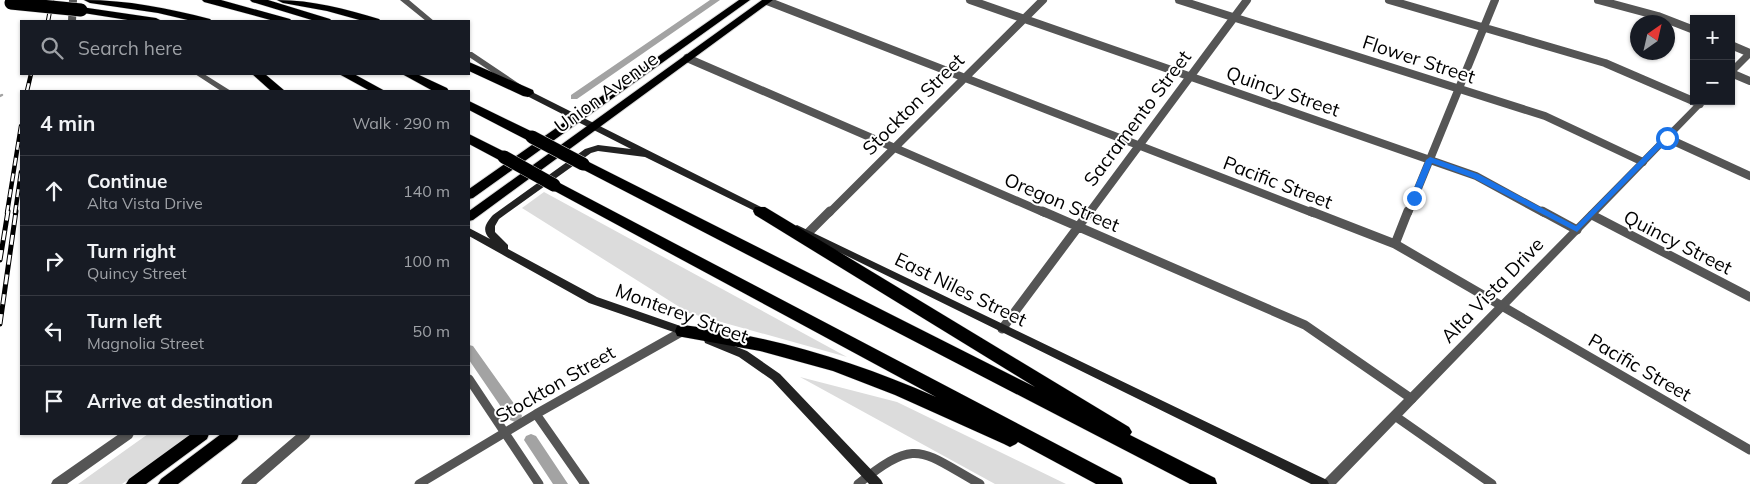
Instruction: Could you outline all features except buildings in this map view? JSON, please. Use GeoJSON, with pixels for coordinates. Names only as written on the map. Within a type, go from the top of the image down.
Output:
{"type":"FeatureCollection","features":[{"type":"Feature","properties":{"kind":"highway"},"geometry":{"type":"LineString","coordinates":[[90,0],[130,20]]}},
{"type":"Feature","properties":{"kind":"highway"},"geometry":{"type":"LineString","coordinates":[[208,0],[282,20]]}},
{"type":"Feature","properties":{"kind":"highway"},"geometry":{"type":"LineString","coordinates":[[256,0],[323,20]]}},
{"type":"Feature","properties":{"kind":"highway"},"geometry":{"type":"LineString","coordinates":[[283,0],[328,8],[371,20]]}},
{"type":"Feature","properties":{"kind":"highway"},"geometry":{"type":"LineString","coordinates":[[5,3],[114,11],[197,20]]}},
{"type":"Feature","properties":{"kind":"highway"},"geometry":{"type":"LineString","coordinates":[[114,11],[152,20]]}},
{"type":"Feature","properties":{"kind":"highway"},"geometry":{"type":"LineString","coordinates":[[470,66],[528,93]]}},
{"type":"Feature","properties":{"kind":"highway"},"geometry":{"type":"LineString","coordinates":[[259,75],[278,90]]}},
{"type":"Feature","properties":{"kind":"highway"},"geometry":{"type":"LineString","coordinates":[[346,75],[377,90]]}},
{"type":"Feature","properties":{"kind":"highway"},"geometry":{"type":"LineString","coordinates":[[410,75],[437,88]]}},
{"type":"Feature","properties":{"kind":"highway"},"geometry":{"type":"LineString","coordinates":[[421,75],[437,88]]}},
{"type":"Feature","properties":{"kind":"highway"},"geometry":{"type":"LineString","coordinates":[[470,106],[1173,468],[1208,484]]}},
{"type":"Feature","properties":{"kind":"highway"},"geometry":{"type":"LineString","coordinates":[[470,139],[1112,483]]}},
{"type":"Feature","properties":{"kind":"highway"},"geometry":{"type":"LineString","coordinates":[[760,210],[1152,449],[1173,468]]}},
{"type":"Feature","properties":{"kind":"highway"},"geometry":{"type":"LineString","coordinates":[[683,331],[729,337],[833,364],[886,383],[1112,483]]}},
{"type":"Feature","properties":{"kind":"main road","name":"Union Avenue"},"geometry":{"type":"LineString","coordinates":[[470,216],[586,122],[746,0]]}},
{"type":"Feature","properties":{"kind":"main road","name":"Union Avenue"},"geometry":{"type":"LineString","coordinates":[[470,194],[687,58],[767,0]]}},
{"type":"Feature","properties":{"kind":"main road","name":"East Niles Street"},"geometry":{"type":"LineString","coordinates":[[528,93],[760,210],[1323,484]]}},
{"type":"Feature","properties":{"kind":"main road"},"geometry":{"type":"LineString","coordinates":[[519,261],[490,233],[490,225],[496,217],[588,151],[598,148],[650,154]]}},
{"type":"Feature","properties":{"kind":"main road","name":"Monterey Street"},"geometry":{"type":"LineString","coordinates":[[470,233],[593,300],[743,354],[766,368],[786,386],[873,480]]}},
{"type":"Feature","properties":{"kind":"main road"},"geometry":{"type":"LineString","coordinates":[[134,484],[201,435]]}},
{"type":"Feature","properties":{"kind":"main road"},"geometry":{"type":"LineString","coordinates":[[166,484],[231,435]]}},
{"type":"Feature","properties":{"kind":"street"},"geometry":{"type":"LineString","coordinates":[[72,20],[73,0]]}},
{"type":"Feature","properties":{"kind":"street"},"geometry":{"type":"LineString","coordinates":[[404,0],[429,20]]}},
{"type":"Feature","properties":{"kind":"street","name":"Pacific Street"},"geometry":{"type":"LineString","coordinates":[[767,0],[1138,146],[1395,244],[1750,450]]}},
{"type":"Feature","properties":{"kind":"street","name":"Quincy Street"},"geometry":{"type":"LineString","coordinates":[[970,0],[1476,176],[1577,230]]}},
{"type":"Feature","properties":{"kind":"street","name":"Stockton Street"},"geometry":{"type":"LineString","coordinates":[[808,233],[1043,0]]}},
{"type":"Feature","properties":{"kind":"street","name":"Flower Street"},"geometry":{"type":"LineString","coordinates":[[1179,0],[1544,116],[1643,162]]}},
{"type":"Feature","properties":{"kind":"street","name":"Sacramento Street"},"geometry":{"type":"LineString","coordinates":[[1002,329],[1247,0]]}},
{"type":"Feature","properties":{"kind":"street"},"geometry":{"type":"LineString","coordinates":[[1389,0],[1605,63],[1690,98]]}},
{"type":"Feature","properties":{"kind":"street"},"geometry":{"type":"LineString","coordinates":[[1395,244],[1496,0]]}},
{"type":"Feature","properties":{"kind":"street"},"geometry":{"type":"LineString","coordinates":[[1598,0],[1658,16],[1690,28]]}},
{"type":"Feature","properties":{"kind":"street"},"geometry":{"type":"LineString","coordinates":[[1735,47],[1750,53],[1735,69]]}},
{"type":"Feature","properties":{"kind":"street"},"geometry":{"type":"LineString","coordinates":[[470,55],[528,93]]}},
{"type":"Feature","properties":{"kind":"street","name":"Oregon Street"},"geometry":{"type":"LineString","coordinates":[[687,58],[1305,325],[1412,399]]}},
{"type":"Feature","properties":{"kind":"street"},"geometry":{"type":"LineString","coordinates":[[201,75],[225,90]]}},
{"type":"Feature","properties":{"kind":"street"},"geometry":{"type":"LineString","coordinates":[[1735,75],[1750,81]]}},
{"type":"Feature","properties":{"kind":"street","name":"Alta Vista Drive"},"geometry":{"type":"LineString","coordinates":[[1328,484],[1699,105]]}},
{"type":"Feature","properties":{"kind":"street"},"geometry":{"type":"LineString","coordinates":[[1667,138],[1750,176]]}},
{"type":"Feature","properties":{"kind":"street","name":"Quincy Street"},"geometry":{"type":"LineString","coordinates":[[1592,215],[1750,297]]}},
{"type":"Feature","properties":{"kind":"street","name":"Stockton Street"},"geometry":{"type":"LineString","coordinates":[[419,484],[536,414],[683,331]]}},
{"type":"Feature","properties":{"kind":"street"},"geometry":{"type":"LineString","coordinates":[[470,380],[539,484]]}},
{"type":"Feature","properties":{"kind":"street"},"geometry":{"type":"LineString","coordinates":[[536,414],[585,484]]}},
{"type":"Feature","properties":{"kind":"street"},"geometry":{"type":"LineString","coordinates":[[1395,416],[1492,484]]}},
{"type":"Feature","properties":{"kind":"street"},"geometry":{"type":"LineString","coordinates":[[58,484],[127,435]]}},
{"type":"Feature","properties":{"kind":"street"},"geometry":{"type":"LineString","coordinates":[[252,482],[304,435]]}},
{"type":"Feature","properties":{"kind":"street"},"geometry":{"type":"LineString","coordinates":[[858,484],[873,480],[899,454],[908,451],[927,454],[980,484]]}},
{"type":"Feature","properties":{"kind":"shaded area"},"geometry":{"type":"Polygon","coordinates":[[[544,192],[847,357],[689,313],[522,208],[544,192]]]}},
{"type":"Feature","properties":{"kind":"shaded area"},"geometry":{"type":"Polygon","coordinates":[[[800,377],[897,402],[1066,484],[995,484],[800,377]]]}},
{"type":"Feature","properties":{"kind":"shaded area"},"geometry":{"type":"Polygon","coordinates":[[[147,435],[191,435],[122,484],[78,484],[147,435]]]}},
{"type":"Feature","properties":{"kind":"waterway"},"geometry":{"type":"LineString","coordinates":[[574,97],[716,0]]}},
{"type":"Feature","properties":{"kind":"waterway"},"geometry":{"type":"LineString","coordinates":[[470,351],[515,416]]}},
{"type":"Feature","properties":{"kind":"waterway"},"geometry":{"type":"LineString","coordinates":[[531,440],[561,484]]}},
{"type":"Feature","properties":{"kind":"railway"},"geometry":{"type":"LineString","coordinates":[[48,20],[52,0]]}},
{"type":"Feature","properties":{"kind":"railway"},"geometry":{"type":"LineString","coordinates":[[27,90],[31,75]]}},
{"type":"Feature","properties":{"kind":"railway"},"geometry":{"type":"LineString","coordinates":[[7,213],[20,132]]}},
{"type":"Feature","properties":{"kind":"railway"},"geometry":{"type":"LineString","coordinates":[[15,213],[20,179]]}},
{"type":"Feature","properties":{"kind":"railway"},"geometry":{"type":"LineString","coordinates":[[0,260],[8,211]]}},
{"type":"Feature","properties":{"kind":"railway"},"geometry":{"type":"LineString","coordinates":[[0,324],[16,211]]}},
{"type":"Feature","properties":{"kind":"route"},"geometry":{"type":"LineString","coordinates":[[1414,198],[1430,160],[1476,176],[1577,230],[1667,138]]}}]}
